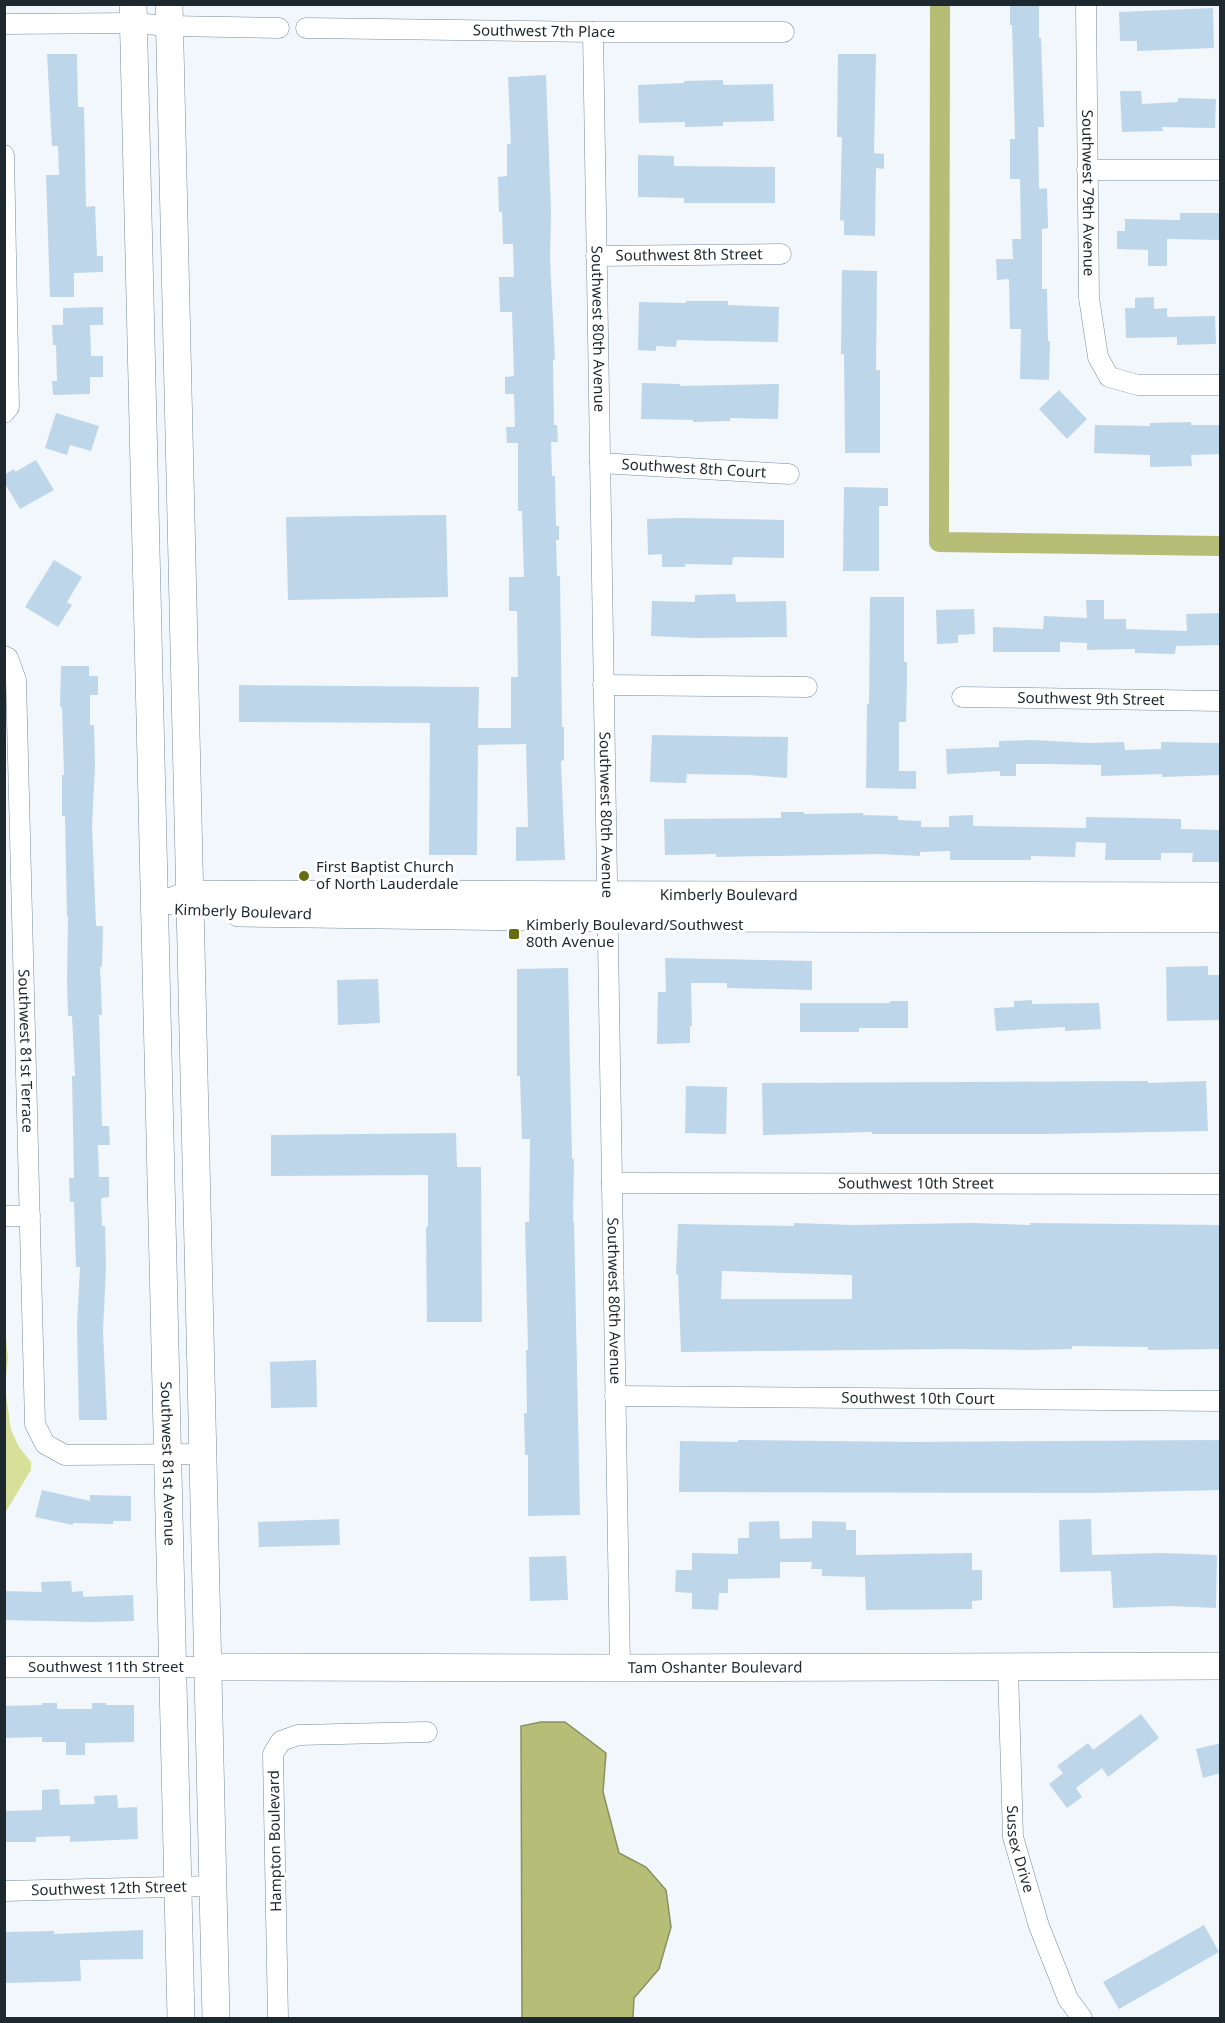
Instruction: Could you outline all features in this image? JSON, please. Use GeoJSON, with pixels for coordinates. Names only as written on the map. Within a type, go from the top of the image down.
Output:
{"type":"FeatureCollection","features":[{"type":"Feature","properties":{"kind":"street","name":"Southwest 79th Avenue"},"geometry":{"type":"LineString","coordinates":[[1086,4],[1089,298],[1098,357],[1109,377],[1138,385],[1221,386]]}},
{"type":"Feature","properties":{"kind":"street"},"geometry":{"type":"LineString","coordinates":[[4,24],[134,14],[169,15],[279,28]]}},
{"type":"Feature","properties":{"kind":"street","name":"Southwest 81st Avenue"},"geometry":{"type":"LineString","coordinates":[[134,14],[181,2019]]}},
{"type":"Feature","properties":{"kind":"street"},"geometry":{"type":"LineString","coordinates":[[169,15],[216,2019]]}},
{"type":"Feature","properties":{"kind":"street","name":"Southwest 7th Place"},"geometry":{"type":"LineString","coordinates":[[306,28],[784,32]]}},
{"type":"Feature","properties":{"kind":"street","name":"Southwest 80th Avenue"},"geometry":{"type":"LineString","coordinates":[[592,32],[620,1668]]}},
{"type":"Feature","properties":{"kind":"street"},"geometry":{"type":"LineString","coordinates":[[4,155],[9,407],[4,413]]}},
{"type":"Feature","properties":{"kind":"street"},"geometry":{"type":"LineString","coordinates":[[1088,170],[1221,170]]}},
{"type":"Feature","properties":{"kind":"street","name":"Southwest 8th Street"},"geometry":{"type":"LineString","coordinates":[[596,256],[781,254]]}},
{"type":"Feature","properties":{"kind":"street","name":"Southwest 8th Court"},"geometry":{"type":"LineString","coordinates":[[600,463],[789,474]]}},
{"type":"Feature","properties":{"kind":"street","name":"Southwest 81st Terrace"},"geometry":{"type":"LineString","coordinates":[[6,657],[16,680],[12,856],[30,1216],[35,1424],[45,1444],[65,1455],[167,1454]]}},
{"type":"Feature","properties":{"kind":"street"},"geometry":{"type":"LineString","coordinates":[[603,685],[807,687]]}},
{"type":"Feature","properties":{"kind":"street","name":"Southwest 9th Street"},"geometry":{"type":"LineString","coordinates":[[962,698],[1221,701]]}},
{"type":"Feature","properties":{"kind":"street","name":"Kimberly Boulevard"},"geometry":{"type":"LineString","coordinates":[[606,906],[1221,896]]}},
{"type":"Feature","properties":{"kind":"street","name":"Kimberly Boulevard"},"geometry":{"type":"LineString","coordinates":[[154,908],[190,903],[606,906],[1221,920]]}},
{"type":"Feature","properties":{"kind":"street","name":"Southwest 10th Street"},"geometry":{"type":"LineString","coordinates":[[612,1183],[1221,1184]]}},
{"type":"Feature","properties":{"kind":"street"},"geometry":{"type":"LineString","coordinates":[[4,1216],[30,1216]]}},
{"type":"Feature","properties":{"kind":"street","name":"Southwest 10th Court"},"geometry":{"type":"LineString","coordinates":[[615,1396],[1221,1401]]}},
{"type":"Feature","properties":{"kind":"street"},"geometry":{"type":"LineString","coordinates":[[167,1454],[203,1454]]}},
{"type":"Feature","properties":{"kind":"street","name":"Tam Oshanter Boulevard"},"geometry":{"type":"LineString","coordinates":[[208,1667],[1221,1666]]}},
{"type":"Feature","properties":{"kind":"street","name":"Southwest 11th Street"},"geometry":{"type":"LineString","coordinates":[[4,1667],[208,1667]]}},
{"type":"Feature","properties":{"kind":"street","name":"Sussex Drive"},"geometry":{"type":"LineString","coordinates":[[1008,1668],[1012,1837],[1039,1926],[1068,1999],[1082,2019]]}},
{"type":"Feature","properties":{"kind":"street","name":"Hampton Boulevard"},"geometry":{"type":"LineString","coordinates":[[278,2019],[273,1754],[281,1741],[298,1735],[428,1732]]}},
{"type":"Feature","properties":{"kind":"street","name":"Southwest 12th Street"},"geometry":{"type":"LineString","coordinates":[[4,1891],[213,1886]]}},
{"type":"Feature","properties":{"kind":"shaded area"},"geometry":{"type":"Polygon","coordinates":[[[5,1327],[8,1358],[5,1387],[5,1327]]]}},
{"type":"Feature","properties":{"kind":"shaded area"},"geometry":{"type":"Polygon","coordinates":[[[5,1387],[11,1430],[19,1447],[31,1462],[31,1470],[5,1513],[5,1387]]]}},
{"type":"Feature","properties":{"kind":"shaded area"},"geometry":{"type":"Polygon","coordinates":[[[541,1722],[565,1722],[606,1753],[603,1792],[619,1853],[646,1867],[666,1890],[671,1927],[659,1969],[634,1998],[633,2018],[522,2018],[521,1726],[541,1722]]]}},
{"type":"Feature","properties":{"kind":"building"},"geometry":{"type":"Polygon","coordinates":[[[1010,4],[1039,4],[1044,127],[1038,127],[1039,189],[1047,188],[1048,228],[1042,229],[1042,289],[1047,289],[1048,341],[1050,341],[1049,380],[1020,379],[1021,329],[1010,329],[1009,279],[997,280],[996,259],[1013,259],[1012,239],[1021,239],[1020,179],[1010,179],[1010,139],[1015,139],[1010,4]]]}},
{"type":"Feature","properties":{"kind":"building"},"geometry":{"type":"Polygon","coordinates":[[[1213,8],[1214,48],[1137,51],[1137,41],[1120,41],[1119,12],[1213,8]]]}},
{"type":"Feature","properties":{"kind":"building"},"geometry":{"type":"Polygon","coordinates":[[[47,54],[77,54],[78,107],[84,107],[86,207],[95,206],[97,256],[103,256],[103,272],[74,273],[74,297],[50,297],[46,175],[59,175],[58,146],[52,146],[47,54]]]}},
{"type":"Feature","properties":{"kind":"building"},"geometry":{"type":"Polygon","coordinates":[[[838,54],[876,54],[874,153],[884,154],[884,169],[876,168],[875,236],[844,235],[844,221],[840,220],[842,137],[837,137],[838,54]]]}},
{"type":"Feature","properties":{"kind":"building"},"geometry":{"type":"Polygon","coordinates":[[[546,75],[551,211],[550,260],[555,360],[553,360],[554,425],[557,425],[558,442],[551,442],[552,476],[555,476],[556,526],[559,526],[559,540],[556,540],[557,576],[560,576],[562,727],[564,727],[564,760],[561,761],[565,860],[516,861],[516,827],[528,827],[526,744],[478,745],[477,855],[429,855],[430,723],[239,722],[239,685],[479,687],[478,728],[511,728],[511,677],[518,677],[517,611],[509,611],[509,577],[524,577],[522,511],[518,511],[518,443],[507,443],[506,427],[515,427],[514,394],[505,394],[505,377],[514,376],[512,312],[500,312],[499,277],[514,277],[513,244],[503,244],[498,177],[507,176],[507,144],[511,144],[508,77],[546,75]]]}},
{"type":"Feature","properties":{"kind":"building"},"geometry":{"type":"Polygon","coordinates":[[[723,80],[723,85],[773,84],[774,121],[723,122],[723,126],[685,127],[685,122],[639,123],[638,85],[723,80]]]}},
{"type":"Feature","properties":{"kind":"building"},"geometry":{"type":"Polygon","coordinates":[[[1120,91],[1141,91],[1142,104],[1178,102],[1178,98],[1216,99],[1215,128],[1162,127],[1163,131],[1122,132],[1120,91]]]}},
{"type":"Feature","properties":{"kind":"building"},"geometry":{"type":"Polygon","coordinates":[[[638,155],[674,156],[674,166],[775,167],[775,203],[684,203],[684,198],[638,197],[638,155]]]}},
{"type":"Feature","properties":{"kind":"building"},"geometry":{"type":"Polygon","coordinates":[[[1180,213],[1221,213],[1221,240],[1167,239],[1167,266],[1148,266],[1148,250],[1117,249],[1117,231],[1125,231],[1125,219],[1180,220],[1180,213]]]}},
{"type":"Feature","properties":{"kind":"building"},"geometry":{"type":"Polygon","coordinates":[[[842,270],[877,271],[876,370],[880,370],[880,453],[845,453],[844,354],[841,354],[842,270]]]}},
{"type":"Feature","properties":{"kind":"building"},"geometry":{"type":"Polygon","coordinates":[[[1154,297],[1154,309],[1167,308],[1167,317],[1215,316],[1216,344],[1177,345],[1177,337],[1126,338],[1125,308],[1135,308],[1135,298],[1154,297]]]}},
{"type":"Feature","properties":{"kind":"building"},"geometry":{"type":"Polygon","coordinates":[[[686,301],[728,301],[728,305],[779,307],[778,342],[677,340],[676,347],[656,346],[656,351],[638,350],[639,302],[686,303],[686,301]]]}},
{"type":"Feature","properties":{"kind":"building"},"geometry":{"type":"Polygon","coordinates":[[[103,307],[103,325],[90,325],[91,356],[103,356],[103,377],[90,377],[90,394],[53,395],[52,381],[57,381],[56,345],[53,345],[52,325],[63,325],[63,308],[103,307]]]}},
{"type":"Feature","properties":{"kind":"building"},"geometry":{"type":"Polygon","coordinates":[[[642,383],[680,384],[680,386],[779,384],[778,419],[730,418],[730,421],[693,422],[693,420],[641,419],[642,383]]]}},
{"type":"Feature","properties":{"kind":"building"},"geometry":{"type":"Polygon","coordinates":[[[1059,390],[1087,419],[1067,439],[1039,409],[1059,390]]]}},
{"type":"Feature","properties":{"kind":"building"},"geometry":{"type":"Polygon","coordinates":[[[56,413],[99,426],[91,451],[70,445],[67,455],[45,448],[56,413]]]}},
{"type":"Feature","properties":{"kind":"building"},"geometry":{"type":"Polygon","coordinates":[[[1191,422],[1191,425],[1221,425],[1221,454],[1191,455],[1192,466],[1150,467],[1150,455],[1094,453],[1095,425],[1150,426],[1150,423],[1191,422]]]}},
{"type":"Feature","properties":{"kind":"building"},"geometry":{"type":"Polygon","coordinates":[[[36,460],[54,490],[20,509],[4,482],[4,475],[14,469],[15,472],[36,460]]]}},
{"type":"Feature","properties":{"kind":"building"},"geometry":{"type":"Polygon","coordinates":[[[844,487],[888,488],[888,506],[879,506],[879,571],[843,571],[844,487]]]}},
{"type":"Feature","properties":{"kind":"building"},"geometry":{"type":"Polygon","coordinates":[[[446,515],[448,597],[288,600],[286,517],[446,515]]]}},
{"type":"Feature","properties":{"kind":"building"},"geometry":{"type":"Polygon","coordinates":[[[647,519],[784,520],[784,558],[733,557],[732,565],[685,564],[685,567],[662,567],[662,554],[648,555],[647,519]]]}},
{"type":"Feature","properties":{"kind":"building"},"geometry":{"type":"Polygon","coordinates":[[[54,560],[82,577],[67,602],[72,605],[58,627],[25,607],[54,560]]]}},
{"type":"Feature","properties":{"kind":"building"},"geometry":{"type":"Polygon","coordinates":[[[735,594],[736,602],[786,601],[787,637],[651,636],[652,601],[695,602],[695,595],[735,594]]]}},
{"type":"Feature","properties":{"kind":"building"},"geometry":{"type":"Polygon","coordinates":[[[870,597],[904,597],[904,662],[907,662],[906,722],[899,722],[899,771],[916,771],[916,789],[866,788],[870,597]]]}},
{"type":"Feature","properties":{"kind":"building"},"geometry":{"type":"Polygon","coordinates":[[[1086,600],[1104,600],[1104,619],[1126,619],[1126,629],[1187,631],[1186,614],[1221,613],[1221,645],[1176,646],[1175,654],[1135,653],[1135,649],[1087,650],[1087,643],[1060,642],[1060,652],[993,652],[993,627],[1043,629],[1044,616],[1087,618],[1086,600]]]}},
{"type":"Feature","properties":{"kind":"building"},"geometry":{"type":"Polygon","coordinates":[[[974,609],[975,634],[958,635],[958,643],[937,644],[936,610],[974,609]]]}},
{"type":"Feature","properties":{"kind":"building"},"geometry":{"type":"Polygon","coordinates":[[[61,666],[89,666],[89,676],[98,676],[98,695],[90,695],[90,725],[94,725],[95,766],[92,826],[96,926],[103,926],[102,967],[100,967],[102,1015],[99,1015],[102,1126],[109,1126],[110,1145],[98,1145],[99,1177],[109,1177],[109,1197],[101,1198],[102,1226],[105,1226],[103,1331],[107,1420],[79,1420],[77,1326],[80,1267],[76,1267],[74,1202],[70,1202],[69,1178],[74,1178],[72,1076],[75,1076],[72,1016],[68,1016],[65,816],[62,816],[62,775],[64,775],[62,707],[60,707],[61,666]]]}},
{"type":"Feature","properties":{"kind":"building"},"geometry":{"type":"Polygon","coordinates":[[[652,735],[788,737],[787,778],[687,774],[686,783],[650,782],[652,735]]]}},
{"type":"Feature","properties":{"kind":"building"},"geometry":{"type":"Polygon","coordinates":[[[999,741],[1124,742],[1125,750],[1161,749],[1161,742],[1221,743],[1221,775],[1101,776],[1101,765],[1047,764],[1016,764],[1016,776],[1000,776],[1000,771],[947,774],[946,749],[999,747],[999,741]]]}},
{"type":"Feature","properties":{"kind":"building"},"geometry":{"type":"Polygon","coordinates":[[[781,812],[863,813],[863,815],[898,816],[898,820],[921,821],[921,827],[949,827],[949,816],[973,815],[973,826],[1086,828],[1086,817],[1181,819],[1181,829],[1221,830],[1221,862],[1192,862],[1193,853],[1161,853],[1161,860],[1105,860],[1106,843],[1076,842],[1075,857],[1031,856],[1031,860],[950,860],[950,851],[920,852],[920,856],[879,854],[716,857],[716,854],[665,855],[664,819],[781,818],[781,812]]]}},
{"type":"Feature","properties":{"kind":"building"},"geometry":{"type":"Polygon","coordinates":[[[665,958],[812,961],[812,990],[727,988],[727,983],[691,983],[690,1043],[657,1044],[658,992],[666,992],[665,958]]]}},
{"type":"Feature","properties":{"kind":"building"},"geometry":{"type":"Polygon","coordinates":[[[1208,966],[1208,975],[1221,975],[1221,1020],[1167,1021],[1166,967],[1208,966]]]}},
{"type":"Feature","properties":{"kind":"building"},"geometry":{"type":"Polygon","coordinates":[[[568,968],[572,1159],[574,1159],[573,1222],[580,1515],[528,1516],[528,1455],[525,1455],[524,1413],[527,1413],[526,1350],[528,1350],[525,1222],[529,1222],[530,1139],[522,1139],[520,1076],[517,1076],[517,969],[568,968]]]}},
{"type":"Feature","properties":{"kind":"building"},"geometry":{"type":"Polygon","coordinates":[[[378,979],[380,1023],[338,1025],[337,980],[378,979]]]}},
{"type":"Feature","properties":{"kind":"building"},"geometry":{"type":"Polygon","coordinates":[[[1032,1000],[1032,1004],[1099,1003],[1101,1029],[1065,1031],[1065,1027],[996,1031],[994,1008],[1014,1007],[1014,1001],[1032,1000]]]}},
{"type":"Feature","properties":{"kind":"building"},"geometry":{"type":"Polygon","coordinates":[[[890,1001],[908,1001],[908,1028],[859,1028],[859,1032],[800,1032],[800,1003],[890,1003],[890,1001]]]}},
{"type":"Feature","properties":{"kind":"building"},"geometry":{"type":"Polygon","coordinates":[[[1148,1081],[1148,1083],[1206,1081],[1208,1131],[1045,1134],[872,1134],[872,1132],[763,1135],[762,1083],[1148,1081]]]}},
{"type":"Feature","properties":{"kind":"building"},"geometry":{"type":"Polygon","coordinates":[[[686,1086],[727,1087],[726,1134],[685,1133],[686,1086]]]}},
{"type":"Feature","properties":{"kind":"building"},"geometry":{"type":"Polygon","coordinates":[[[456,1133],[457,1167],[481,1167],[482,1322],[427,1322],[428,1175],[271,1176],[271,1135],[456,1133]]]}},
{"type":"Feature","properties":{"kind":"building"},"geometry":{"type":"Polygon","coordinates":[[[794,1223],[1221,1225],[1221,1349],[1148,1350],[1148,1347],[1072,1346],[1072,1349],[1028,1350],[681,1352],[678,1274],[676,1274],[678,1224],[794,1226],[794,1223]],[[722,1271],[721,1299],[852,1299],[852,1275],[722,1271]]]}},
{"type":"Feature","properties":{"kind":"building"},"geometry":{"type":"Polygon","coordinates":[[[316,1360],[317,1407],[271,1408],[270,1362],[316,1360]]]}},
{"type":"Feature","properties":{"kind":"building"},"geometry":{"type":"Polygon","coordinates":[[[738,1440],[912,1442],[1221,1440],[1221,1490],[1091,1493],[679,1492],[680,1441],[738,1442],[738,1440]]]}},
{"type":"Feature","properties":{"kind":"building"},"geometry":{"type":"Polygon","coordinates":[[[42,1490],[90,1501],[90,1495],[131,1496],[131,1521],[113,1521],[113,1524],[73,1523],[73,1525],[35,1517],[42,1490]]]}},
{"type":"Feature","properties":{"kind":"building"},"geometry":{"type":"Polygon","coordinates":[[[339,1519],[340,1545],[259,1547],[258,1522],[339,1519]]]}},
{"type":"Feature","properties":{"kind":"building"},"geometry":{"type":"Polygon","coordinates":[[[1091,1519],[1092,1555],[1163,1553],[1217,1555],[1216,1608],[1172,1606],[1113,1608],[1111,1571],[1060,1572],[1059,1520],[1091,1519]]]}},
{"type":"Feature","properties":{"kind":"building"},"geometry":{"type":"Polygon","coordinates":[[[779,1521],[780,1539],[812,1538],[812,1521],[846,1522],[846,1530],[856,1530],[856,1555],[972,1553],[972,1570],[982,1570],[982,1600],[972,1601],[972,1609],[866,1610],[865,1577],[822,1576],[822,1569],[811,1569],[812,1562],[780,1562],[780,1578],[728,1579],[728,1593],[719,1593],[718,1610],[692,1609],[692,1593],[675,1592],[676,1570],[692,1570],[692,1553],[738,1554],[738,1538],[749,1538],[749,1522],[779,1521]]]}},
{"type":"Feature","properties":{"kind":"building"},"geometry":{"type":"Polygon","coordinates":[[[566,1556],[568,1600],[530,1601],[529,1557],[566,1556]]]}},
{"type":"Feature","properties":{"kind":"building"},"geometry":{"type":"Polygon","coordinates":[[[71,1581],[72,1592],[83,1591],[83,1597],[133,1595],[134,1621],[4,1620],[4,1591],[42,1592],[41,1582],[71,1581]]]}},
{"type":"Feature","properties":{"kind":"building"},"geometry":{"type":"Polygon","coordinates":[[[42,1703],[57,1703],[57,1709],[92,1709],[92,1703],[134,1705],[134,1742],[85,1743],[85,1755],[66,1755],[66,1742],[42,1742],[42,1737],[4,1738],[4,1706],[42,1705],[42,1703]]]}},
{"type":"Feature","properties":{"kind":"building"},"geometry":{"type":"Polygon","coordinates":[[[1141,1714],[1159,1738],[1108,1777],[1102,1768],[1076,1788],[1082,1797],[1067,1808],[1049,1784],[1063,1773],[1057,1766],[1088,1743],[1093,1750],[1141,1714]]]}},
{"type":"Feature","properties":{"kind":"building"},"geometry":{"type":"Polygon","coordinates":[[[1221,1743],[1221,1773],[1203,1778],[1196,1749],[1221,1743]]]}},
{"type":"Feature","properties":{"kind":"building"},"geometry":{"type":"Polygon","coordinates":[[[59,1789],[60,1805],[95,1804],[94,1796],[117,1795],[118,1808],[137,1807],[138,1839],[70,1842],[70,1836],[36,1837],[36,1842],[4,1842],[4,1811],[42,1810],[42,1790],[59,1789]]]}},
{"type":"Feature","properties":{"kind":"building"},"geometry":{"type":"Polygon","coordinates":[[[1204,1925],[1219,1952],[1119,2009],[1103,1982],[1204,1925]]]}},
{"type":"Feature","properties":{"kind":"building"},"geometry":{"type":"Polygon","coordinates":[[[143,1930],[143,1959],[80,1960],[81,1981],[4,1983],[4,1932],[54,1931],[54,1934],[143,1930]]]}},
{"type":"Feature","properties":{"kind":"waterway"},"geometry":{"type":"LineString","coordinates":[[940,4],[939,542],[1220,546]]}},
{"type":"Feature","properties":{"kind":"place","name":"First Baptist Church of North Lauderdale"},"geometry":{"type":"Point","coordinates":[304,876]}},
{"type":"Feature","properties":{"kind":"place","name":"Kimberly Boulevard/Southwest 80th Avenue"},"geometry":{"type":"Point","coordinates":[514,934]}}]}
